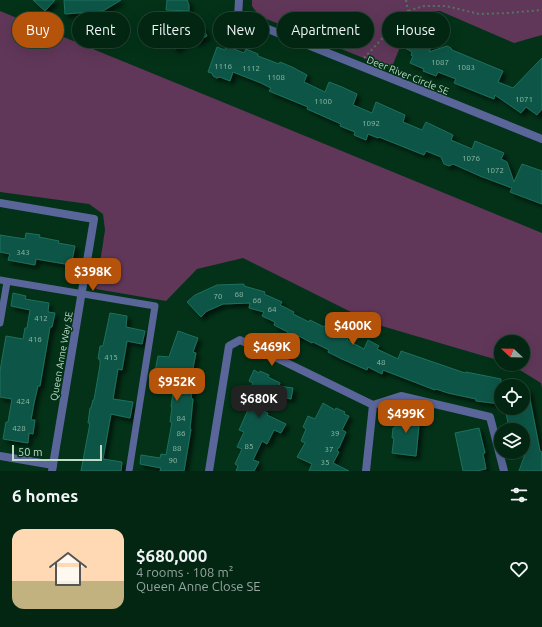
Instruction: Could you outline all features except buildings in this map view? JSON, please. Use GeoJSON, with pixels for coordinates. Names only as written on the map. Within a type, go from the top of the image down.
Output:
{"type":"FeatureCollection","features":[{"type":"Feature","properties":{"kind":"street","name":"Deer River Circle SE"},"geometry":{"type":"LineString","coordinates":[[239,0],[238,17],[542,139]]}},
{"type":"Feature","properties":{"kind":"street","name":"Queen Anne Way SE"},"geometry":{"type":"LineString","coordinates":[[0,203],[94,219],[52,468]]}},
{"type":"Feature","properties":{"kind":"street"},"geometry":{"type":"LineString","coordinates":[[209,471],[229,346],[240,340],[373,406],[401,396],[490,417],[504,471]]}},
{"type":"Feature","properties":{"kind":"street"},"geometry":{"type":"LineString","coordinates":[[366,471],[373,406]]}},
{"type":"Feature","properties":{"kind":"street"},"geometry":{"type":"LineString","coordinates":[[0,456],[52,468]]}},
{"type":"Feature","properties":{"kind":"lane"},"geometry":{"type":"LineString","coordinates":[[0,323],[4,281],[155,306],[129,471]]}},
{"type":"Feature","properties":{"kind":"path"},"geometry":{"type":"LineString","coordinates":[[406,0],[408,11]]}},
{"type":"Feature","properties":{"kind":"path"},"geometry":{"type":"LineString","coordinates":[[361,67],[365,58],[408,11],[424,6],[446,6],[479,14],[508,14],[542,10]]}},
{"type":"Feature","properties":{"kind":"shaded area"},"geometry":{"type":"Polygon","coordinates":[[[252,0],[542,0],[542,35],[514,43],[450,15],[450,12],[382,12],[382,48],[400,48],[391,69],[339,48],[374,48],[374,12],[277,12],[277,23],[269,20],[269,12],[256,12],[252,6],[252,0]]]}},
{"type":"Feature","properties":{"kind":"shaded area"},"geometry":{"type":"Polygon","coordinates":[[[0,11],[12,16],[12,48],[64,48],[64,37],[72,40],[72,48],[90,48],[542,233],[542,388],[541,383],[521,371],[530,371],[530,335],[494,335],[494,359],[375,324],[243,258],[197,269],[166,301],[96,289],[105,230],[103,214],[89,204],[0,192],[0,11]]]}}]}
